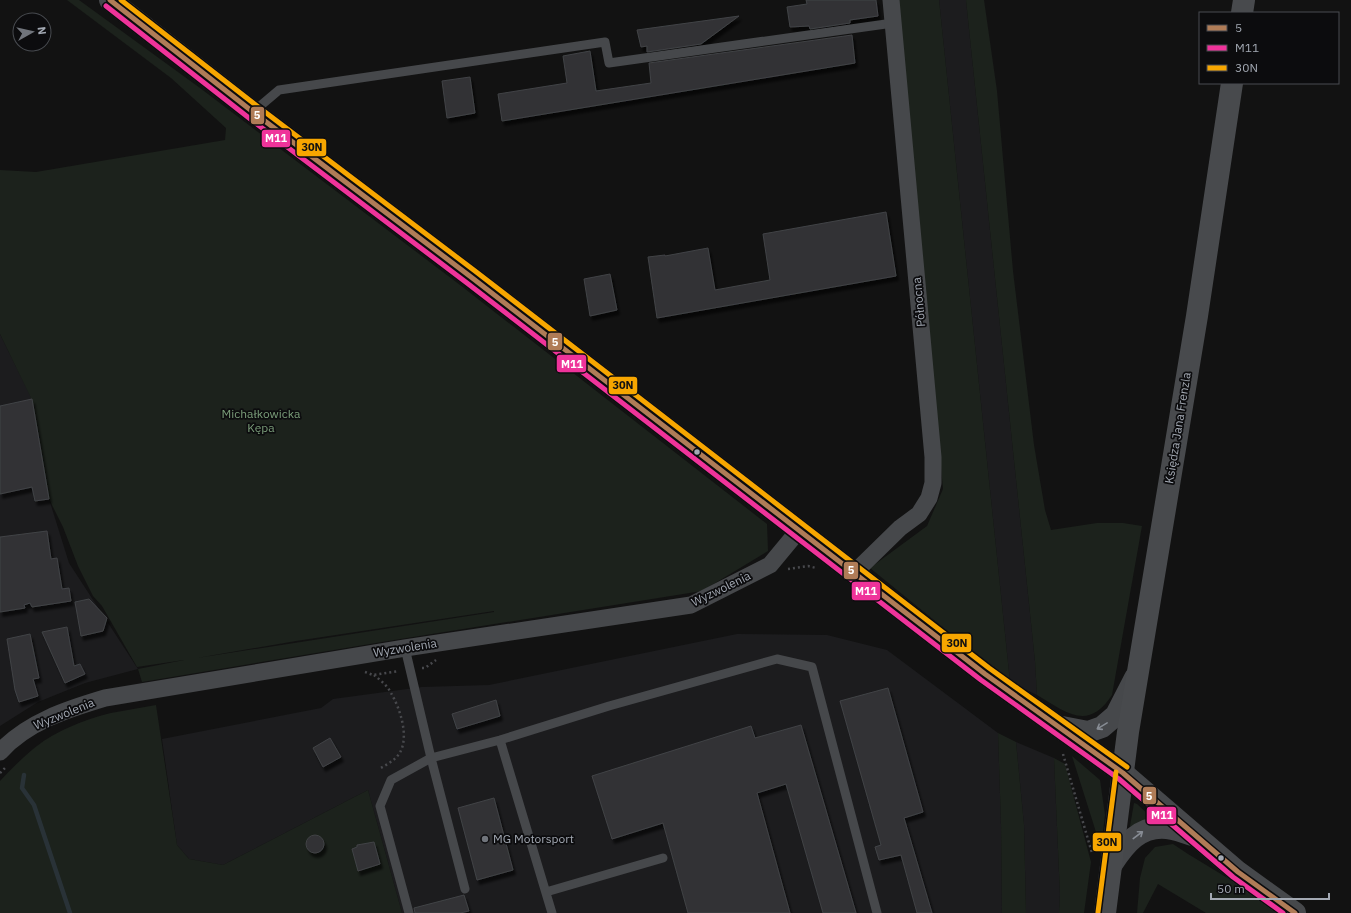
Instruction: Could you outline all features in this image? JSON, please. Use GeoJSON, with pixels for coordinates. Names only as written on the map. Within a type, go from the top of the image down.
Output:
{"type":"FeatureCollection","features":[{"type":"Feature","properties":{"kind":"main road"},"geometry":{"type":"LineString","coordinates":[[1242,12],[1244,0]]}},
{"type":"Feature","properties":{"kind":"main road","name":"Księdza Jana Frenzla"},"geometry":{"type":"LineString","coordinates":[[1105,913],[1128,732],[1197,316],[1232,84]]}},
{"type":"Feature","properties":{"kind":"street"},"geometry":{"type":"LineString","coordinates":[[110,0],[253,112],[458,267],[985,674],[1123,773],[1238,872],[1295,913]]}},
{"type":"Feature","properties":{"kind":"street","name":"Północna"},"geometry":{"type":"LineString","coordinates":[[854,573],[900,528],[918,514],[929,498],[933,483],[933,457],[891,0]]}},
{"type":"Feature","properties":{"kind":"street","name":"Wyzwolenia"},"geometry":{"type":"LineString","coordinates":[[0,752],[34,725],[74,707],[105,698],[405,648],[691,605],[770,565],[799,530]]}},
{"type":"Feature","properties":{"kind":"street"},"geometry":{"type":"LineString","coordinates":[[1057,726],[1088,732],[1102,727],[1116,715],[1138,671]]}},
{"type":"Feature","properties":{"kind":"street"},"geometry":{"type":"LineString","coordinates":[[1112,864],[1124,846],[1146,829],[1167,828],[1195,836]]}},
{"type":"Feature","properties":{"kind":"lane"},"geometry":{"type":"LineString","coordinates":[[253,112],[279,90],[605,42],[609,62],[893,23]]}},
{"type":"Feature","properties":{"kind":"lane"},"geometry":{"type":"LineString","coordinates":[[405,648],[431,758],[465,889]]}},
{"type":"Feature","properties":{"kind":"lane"},"geometry":{"type":"LineString","coordinates":[[408,913],[380,806],[391,780],[431,758],[500,740],[609,706],[777,658],[812,667],[877,913]]}},
{"type":"Feature","properties":{"kind":"lane"},"geometry":{"type":"LineString","coordinates":[[500,740],[552,913]]}},
{"type":"Feature","properties":{"kind":"lane"},"geometry":{"type":"LineString","coordinates":[[546,892],[663,858]]}},
{"type":"Feature","properties":{"kind":"path"},"geometry":{"type":"LineString","coordinates":[[786,569],[808,566],[820,569]]}},
{"type":"Feature","properties":{"kind":"path"},"geometry":{"type":"LineString","coordinates":[[373,675],[383,682],[391,692],[404,730],[403,741],[399,754],[379,769]]}},
{"type":"Feature","properties":{"kind":"path"},"geometry":{"type":"LineString","coordinates":[[1062,750],[1092,849],[1093,860],[1112,864]]}},
{"type":"Feature","properties":{"kind":"shaded area"},"geometry":{"type":"Polygon","coordinates":[[[939,0],[966,0],[1035,661],[1037,695],[1010,682],[939,0]]]}},
{"type":"Feature","properties":{"kind":"shaded area"},"geometry":{"type":"Polygon","coordinates":[[[0,334],[32,399],[49,499],[69,563],[138,669],[85,683],[38,702],[0,726],[0,334]]]}},
{"type":"Feature","properties":{"kind":"shaded area"},"geometry":{"type":"Polygon","coordinates":[[[737,634],[827,635],[887,650],[998,733],[1002,913],[402,913],[368,790],[223,865],[189,859],[177,845],[162,739],[321,708],[333,699],[422,687],[489,685],[737,634]]]}},
{"type":"Feature","properties":{"kind":"shaded area"},"geometry":{"type":"Polygon","coordinates":[[[1016,742],[1054,758],[1060,895],[1059,913],[1026,913],[1024,825],[1016,742]]]}},
{"type":"Feature","properties":{"kind":"green space","name":"Michałkowicka Kępa"},"geometry":{"type":"Polygon","coordinates":[[[67,0],[79,0],[200,88],[460,285],[767,524],[768,551],[702,591],[142,682],[138,669],[184,660],[137,667],[102,606],[93,596],[78,566],[63,527],[49,499],[31,398],[0,334],[0,170],[36,172],[225,140],[226,128],[171,78],[67,0]],[[494,612],[296,641],[197,658],[494,612]]]}},
{"type":"Feature","properties":{"kind":"green space"},"geometry":{"type":"Polygon","coordinates":[[[897,0],[939,0],[1010,682],[870,568],[927,526],[943,489],[915,175],[897,0]]]}},
{"type":"Feature","properties":{"kind":"green space"},"geometry":{"type":"Polygon","coordinates":[[[966,0],[984,0],[997,91],[1013,271],[1034,445],[1045,510],[1051,530],[1097,523],[1123,523],[1142,526],[1112,695],[1103,706],[1094,713],[1085,716],[1067,712],[1037,695],[1035,661],[966,0]]]}},
{"type":"Feature","properties":{"kind":"green space"},"geometry":{"type":"Polygon","coordinates":[[[156,705],[177,845],[189,859],[223,865],[368,790],[402,913],[0,913],[0,781],[35,747],[65,729],[102,715],[156,705]]]}},
{"type":"Feature","properties":{"kind":"green space"},"geometry":{"type":"Polygon","coordinates":[[[998,733],[1016,742],[1024,825],[1026,913],[1002,913],[998,733]]]}},
{"type":"Feature","properties":{"kind":"green space"},"geometry":{"type":"Polygon","coordinates":[[[1072,756],[1100,780],[1105,815],[1101,848],[1072,756]]]}},
{"type":"Feature","properties":{"kind":"green space"},"geometry":{"type":"Polygon","coordinates":[[[1054,758],[1065,764],[1091,862],[1084,913],[1059,913],[1060,895],[1054,758]]]}},
{"type":"Feature","properties":{"kind":"green space"},"geometry":{"type":"Polygon","coordinates":[[[1134,803],[1151,817],[1131,827],[1130,826],[1134,803]]]}},
{"type":"Feature","properties":{"kind":"green space"},"geometry":{"type":"Polygon","coordinates":[[[1173,844],[1285,913],[1206,913],[1158,884],[1143,913],[1137,913],[1140,878],[1145,858],[1155,847],[1173,844]]]}},
{"type":"Feature","properties":{"kind":"building"},"geometry":{"type":"Polygon","coordinates":[[[806,0],[876,0],[878,16],[850,20],[850,23],[810,29],[809,26],[790,27],[787,7],[807,4],[806,0]]]}},
{"type":"Feature","properties":{"kind":"building"},"geometry":{"type":"Polygon","coordinates":[[[739,16],[701,44],[647,52],[647,46],[641,47],[637,30],[739,16]]]}},
{"type":"Feature","properties":{"kind":"building"},"geometry":{"type":"Polygon","coordinates":[[[852,35],[855,63],[502,121],[498,94],[567,83],[563,56],[590,51],[596,91],[651,83],[649,63],[852,35]]]}},
{"type":"Feature","properties":{"kind":"building"},"geometry":{"type":"Polygon","coordinates":[[[470,77],[475,113],[447,118],[442,81],[470,77]]]}},
{"type":"Feature","properties":{"kind":"building"},"geometry":{"type":"Polygon","coordinates":[[[886,212],[896,276],[657,318],[648,257],[665,256],[708,248],[715,290],[770,280],[763,234],[886,212]]]}},
{"type":"Feature","properties":{"kind":"building"},"geometry":{"type":"Polygon","coordinates":[[[610,274],[617,310],[590,316],[584,279],[610,274]]]}},
{"type":"Feature","properties":{"kind":"building"},"geometry":{"type":"Polygon","coordinates":[[[32,399],[49,499],[35,501],[32,487],[0,494],[0,406],[32,399]]]}},
{"type":"Feature","properties":{"kind":"building"},"geometry":{"type":"Polygon","coordinates":[[[47,531],[51,559],[57,558],[62,589],[69,588],[71,601],[32,607],[30,603],[24,605],[25,608],[0,612],[0,537],[47,531]]]}},
{"type":"Feature","properties":{"kind":"building"},"geometry":{"type":"Polygon","coordinates":[[[89,599],[107,618],[103,631],[81,636],[75,602],[89,599]]]}},
{"type":"Feature","properties":{"kind":"building"},"geometry":{"type":"Polygon","coordinates":[[[67,627],[74,666],[80,664],[85,674],[65,683],[42,632],[67,627]]]}},
{"type":"Feature","properties":{"kind":"building"},"geometry":{"type":"Polygon","coordinates":[[[30,634],[39,678],[33,679],[38,696],[19,702],[15,690],[7,639],[30,634]]]}},
{"type":"Feature","properties":{"kind":"building"},"geometry":{"type":"Polygon","coordinates":[[[888,688],[923,812],[904,818],[932,913],[917,913],[901,855],[879,860],[875,847],[881,845],[840,701],[888,688]]]}},
{"type":"Feature","properties":{"kind":"building"},"geometry":{"type":"Polygon","coordinates":[[[496,700],[500,716],[457,729],[452,714],[496,700]]]}},
{"type":"Feature","properties":{"kind":"building"},"geometry":{"type":"Polygon","coordinates":[[[801,725],[856,913],[823,913],[786,784],[757,793],[790,913],[688,913],[663,823],[612,839],[592,776],[751,726],[755,738],[801,725]]]}},
{"type":"Feature","properties":{"kind":"building"},"geometry":{"type":"Polygon","coordinates":[[[330,738],[341,757],[323,767],[313,748],[330,738]]]}},
{"type":"Feature","properties":{"kind":"building","name":"MG Motorsport"},"geometry":{"type":"Polygon","coordinates":[[[494,798],[513,870],[477,880],[458,808],[494,798]]]}},
{"type":"Feature","properties":{"kind":"building"},"geometry":{"type":"Polygon","coordinates":[[[311,835],[319,835],[324,840],[322,851],[319,853],[311,853],[306,848],[306,840],[311,835]]]}},
{"type":"Feature","properties":{"kind":"building"},"geometry":{"type":"Polygon","coordinates":[[[374,842],[380,864],[358,871],[352,849],[357,847],[357,845],[374,842]]]}},
{"type":"Feature","properties":{"kind":"building"},"geometry":{"type":"Polygon","coordinates":[[[464,895],[469,911],[460,913],[415,913],[414,908],[464,895]]]}},
{"type":"Feature","properties":{"kind":"waterway"},"geometry":{"type":"LineString","coordinates":[[24,775],[22,788],[34,805],[70,913]]}},
{"type":"Feature","properties":{"kind":"transit line","name":"5"},"geometry":{"type":"LineString","coordinates":[[110,0],[253,112],[471,277],[985,674],[1123,773],[1238,872],[1295,913]]}},
{"type":"Feature","properties":{"kind":"transit line","name":"30N"},"geometry":{"type":"LineString","coordinates":[[121,0],[989,668],[1127,767]]}},
{"type":"Feature","properties":{"kind":"transit line","name":"M11"},"geometry":{"type":"LineString","coordinates":[[106,6],[249,118],[467,283],[981,680],[1119,779],[1233,877],[1283,913]]}},
{"type":"Feature","properties":{"kind":"transit line","name":"30N"},"geometry":{"type":"LineString","coordinates":[[1098,912],[1116,772]]}},
{"type":"Feature","properties":{"kind":"place","name":"MG Motorsport"},"geometry":{"type":"Point","coordinates":[485,839]}}]}
